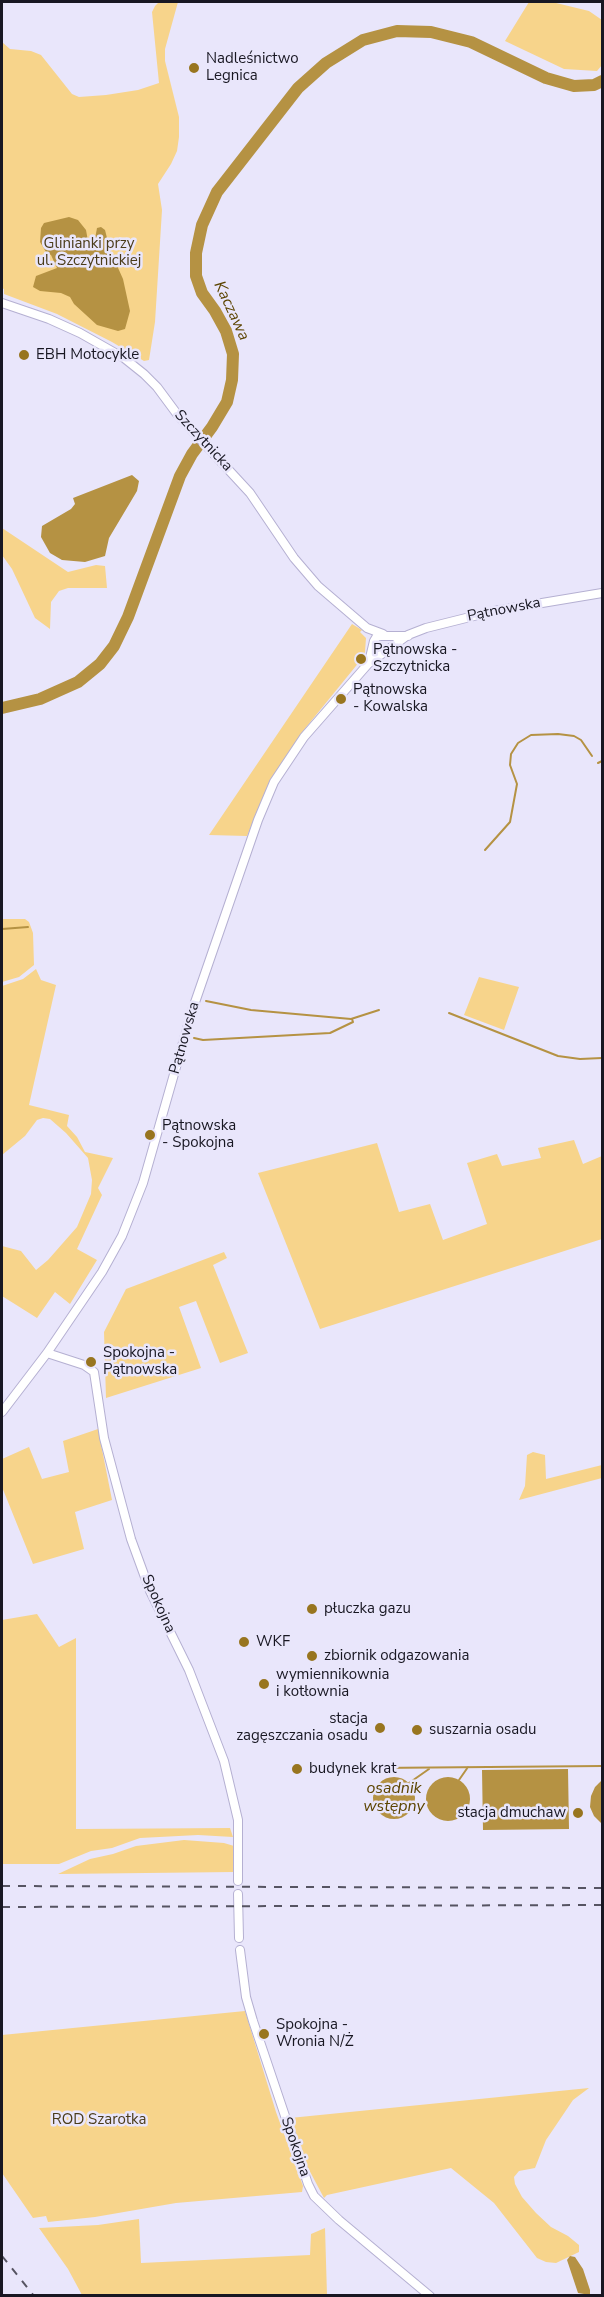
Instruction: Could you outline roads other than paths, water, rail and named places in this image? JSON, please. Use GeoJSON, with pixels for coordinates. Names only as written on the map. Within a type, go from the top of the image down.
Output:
{"type":"FeatureCollection","features":[{"type":"Feature","properties":{"kind":"street","name":"Szczytnicka"},"geometry":{"type":"LineString","coordinates":[[2,303],[49,319],[124,358],[157,387],[187,426],[250,493],[294,558],[318,586],[367,628],[384,635]]}},
{"type":"Feature","properties":{"kind":"street","name":"Pątnowska"},"geometry":{"type":"LineString","coordinates":[[2,1412],[47,1353],[102,1272],[122,1236],[137,1201],[192,1011],[265,800],[288,758],[368,664],[408,635],[450,621],[603,593]]}},
{"type":"Feature","properties":{"kind":"street","name":"Szczytnicka"},"geometry":{"type":"LineString","coordinates":[[367,628],[373,644]]}},
{"type":"Feature","properties":{"kind":"street","name":"Pątnowska"},"geometry":{"type":"LineString","coordinates":[[384,635],[408,635]]}},
{"type":"Feature","properties":{"kind":"street"},"geometry":{"type":"LineString","coordinates":[[384,635],[391,642],[387,650],[377,651],[373,644],[377,636],[384,635]]}},
{"type":"Feature","properties":{"kind":"street","name":"Pątnowska"},"geometry":{"type":"LineString","coordinates":[[368,664],[373,644]]}},
{"type":"Feature","properties":{"kind":"street","name":"Spokojna"},"geometry":{"type":"LineString","coordinates":[[47,1353],[84,1365],[94,1372],[106,1448],[131,1539],[150,1592],[189,1670],[224,1761],[238,1820],[238,1881]]}},
{"type":"Feature","properties":{"kind":"street"},"geometry":{"type":"LineString","coordinates":[[238,1894],[239,1938]]}},
{"type":"Feature","properties":{"kind":"street","name":"Spokojna"},"geometry":{"type":"LineString","coordinates":[[240,1950],[246,1997],[253,2021],[304,2174],[314,2196],[339,2220],[430,2295]]}},
{"type":"Feature","properties":{"kind":"water"},"geometry":{"type":"Polygon","coordinates":[[[69,217],[78,220],[86,230],[90,243],[95,239],[97,228],[101,227],[105,230],[110,250],[123,279],[130,311],[125,329],[118,331],[97,325],[74,304],[70,297],[61,293],[40,291],[33,287],[36,276],[57,268],[51,255],[46,252],[40,242],[41,228],[44,223],[69,217]]]}},
{"type":"Feature","properties":{"kind":"water"},"geometry":{"type":"Polygon","coordinates":[[[132,475],[139,481],[137,491],[109,538],[105,556],[85,562],[62,560],[50,553],[41,537],[42,526],[71,509],[75,504],[73,498],[132,475]]]}},
{"type":"Feature","properties":{"kind":"water"},"geometry":{"type":"Polygon","coordinates":[[[568,1769],[569,1829],[483,1830],[482,1770],[568,1769]]]}},
{"type":"Feature","properties":{"kind":"water","name":"osadnik wstępny"},"geometry":{"type":"Polygon","coordinates":[[[394,1777],[402,1778],[409,1783],[414,1790],[414,1806],[409,1813],[402,1818],[394,1819],[386,1818],[379,1813],[374,1806],[373,1798],[374,1790],[379,1783],[386,1778],[394,1777]]]}},
{"type":"Feature","properties":{"kind":"water","name":"osadnik wstępny"},"geometry":{"type":"Polygon","coordinates":[[[448,1777],[463,1784],[470,1799],[463,1814],[448,1821],[433,1814],[426,1799],[433,1784],[448,1777]]]}},
{"type":"Feature","properties":{"kind":"water"},"geometry":{"type":"Polygon","coordinates":[[[602,1780],[602,1824],[594,1816],[590,1807],[595,1787],[602,1780]]]}},
{"type":"Feature","properties":{"kind":"water"},"geometry":{"type":"Polygon","coordinates":[[[570,2256],[575,2257],[583,2269],[590,2295],[578,2293],[567,2260],[570,2256]]]}},
{"type":"Feature","properties":{"kind":"waterway","name":"Kaczawa"},"geometry":{"type":"LineString","coordinates":[[2,708],[40,699],[78,682],[100,664],[114,646],[128,617],[180,476],[227,402],[232,380],[233,354],[226,331],[202,293],[196,276],[196,253],[202,225],[217,192],[298,88],[326,63],[363,40],[397,31],[431,32],[471,42],[546,78],[574,86],[594,85],[602,81]]}},
{"type":"Feature","properties":{"kind":"waterway"},"geometry":{"type":"LineString","coordinates":[[485,850],[510,822],[517,784],[510,765],[511,754],[518,743],[531,735],[574,736],[581,740],[592,756]]}},
{"type":"Feature","properties":{"kind":"waterway"},"geometry":{"type":"LineString","coordinates":[[598,763],[602,761]]}},
{"type":"Feature","properties":{"kind":"waterway"},"geometry":{"type":"LineString","coordinates":[[2,929],[28,927]]}},
{"type":"Feature","properties":{"kind":"waterway"},"geometry":{"type":"LineString","coordinates":[[206,1001],[251,1010],[351,1019],[379,1010]]}},
{"type":"Feature","properties":{"kind":"waterway"},"geometry":{"type":"LineString","coordinates":[[449,1013],[558,1056],[580,1059],[602,1058]]}},
{"type":"Feature","properties":{"kind":"waterway"},"geometry":{"type":"LineString","coordinates":[[194,1038],[203,1040],[330,1033],[353,1022],[352,1019]]}},
{"type":"Feature","properties":{"kind":"waterway"},"geometry":{"type":"LineString","coordinates":[[375,1768],[602,1766]]}},
{"type":"Feature","properties":{"kind":"waterway"},"geometry":{"type":"LineString","coordinates":[[459,1780],[468,1767]]}},
{"type":"Feature","properties":{"kind":"waterway"},"geometry":{"type":"LineString","coordinates":[[339,1769],[348,1769]]}},
{"type":"Feature","properties":{"kind":"waterway"},"geometry":{"type":"LineString","coordinates":[[409,1783],[429,1769]]}},
{"type":"Feature","properties":{"kind":"railway"},"geometry":{"type":"LineString","coordinates":[[2,1886],[602,1888]]}},
{"type":"Feature","properties":{"kind":"railway"},"geometry":{"type":"LineString","coordinates":[[2,1907],[602,1905]]}},
{"type":"Feature","properties":{"kind":"railway"},"geometry":{"type":"LineString","coordinates":[[2,2256],[34,2296]]}},
{"type":"Feature","properties":{"kind":"place","name":"Nadleśnictwo Legnica"},"geometry":{"type":"Point","coordinates":[194,68]}},
{"type":"Feature","properties":{"kind":"place","name":"EBH Motocykle"},"geometry":{"type":"Point","coordinates":[24,355]}},
{"type":"Feature","properties":{"kind":"place","name":"Pątnowska - Szczytnicka"},"geometry":{"type":"Point","coordinates":[361,659]}},
{"type":"Feature","properties":{"kind":"place","name":"Pątnowska - Kowalska"},"geometry":{"type":"Point","coordinates":[341,699]}},
{"type":"Feature","properties":{"kind":"place","name":"Pątnowska - Spokojna"},"geometry":{"type":"Point","coordinates":[150,1135]}},
{"type":"Feature","properties":{"kind":"place","name":"Spokojna - Pątnowska"},"geometry":{"type":"Point","coordinates":[91,1362]}},
{"type":"Feature","properties":{"kind":"place","name":"płuczka gazu"},"geometry":{"type":"Point","coordinates":[312,1609]}},
{"type":"Feature","properties":{"kind":"place","name":"WKF"},"geometry":{"type":"Point","coordinates":[244,1642]}},
{"type":"Feature","properties":{"kind":"place","name":"zbiornik odgazowania"},"geometry":{"type":"Point","coordinates":[312,1656]}},
{"type":"Feature","properties":{"kind":"place","name":"wymiennikownia i kotłownia"},"geometry":{"type":"Point","coordinates":[264,1684]}},
{"type":"Feature","properties":{"kind":"place","name":"stacja zagęszczania osadu"},"geometry":{"type":"Point","coordinates":[380,1728]}},
{"type":"Feature","properties":{"kind":"place","name":"suszarnia osadu"},"geometry":{"type":"Point","coordinates":[417,1730]}},
{"type":"Feature","properties":{"kind":"place","name":"budynek krat"},"geometry":{"type":"Point","coordinates":[297,1769]}},
{"type":"Feature","properties":{"kind":"place","name":"stacja dmuchaw"},"geometry":{"type":"Point","coordinates":[578,1813]}},
{"type":"Feature","properties":{"kind":"place","name":"Spokojna - Wronia N/Ż"},"geometry":{"type":"Point","coordinates":[264,2034]}},
{"type":"Feature","properties":{"kind":"park label","name":"Glinianki przy ul. Szczytnickiej"},"geometry":{"type":"Point","coordinates":[89,252]}},
{"type":"Feature","properties":{"kind":"park label","name":"ROD Szarotka"},"geometry":{"type":"Point","coordinates":[99,2120]}}]}
